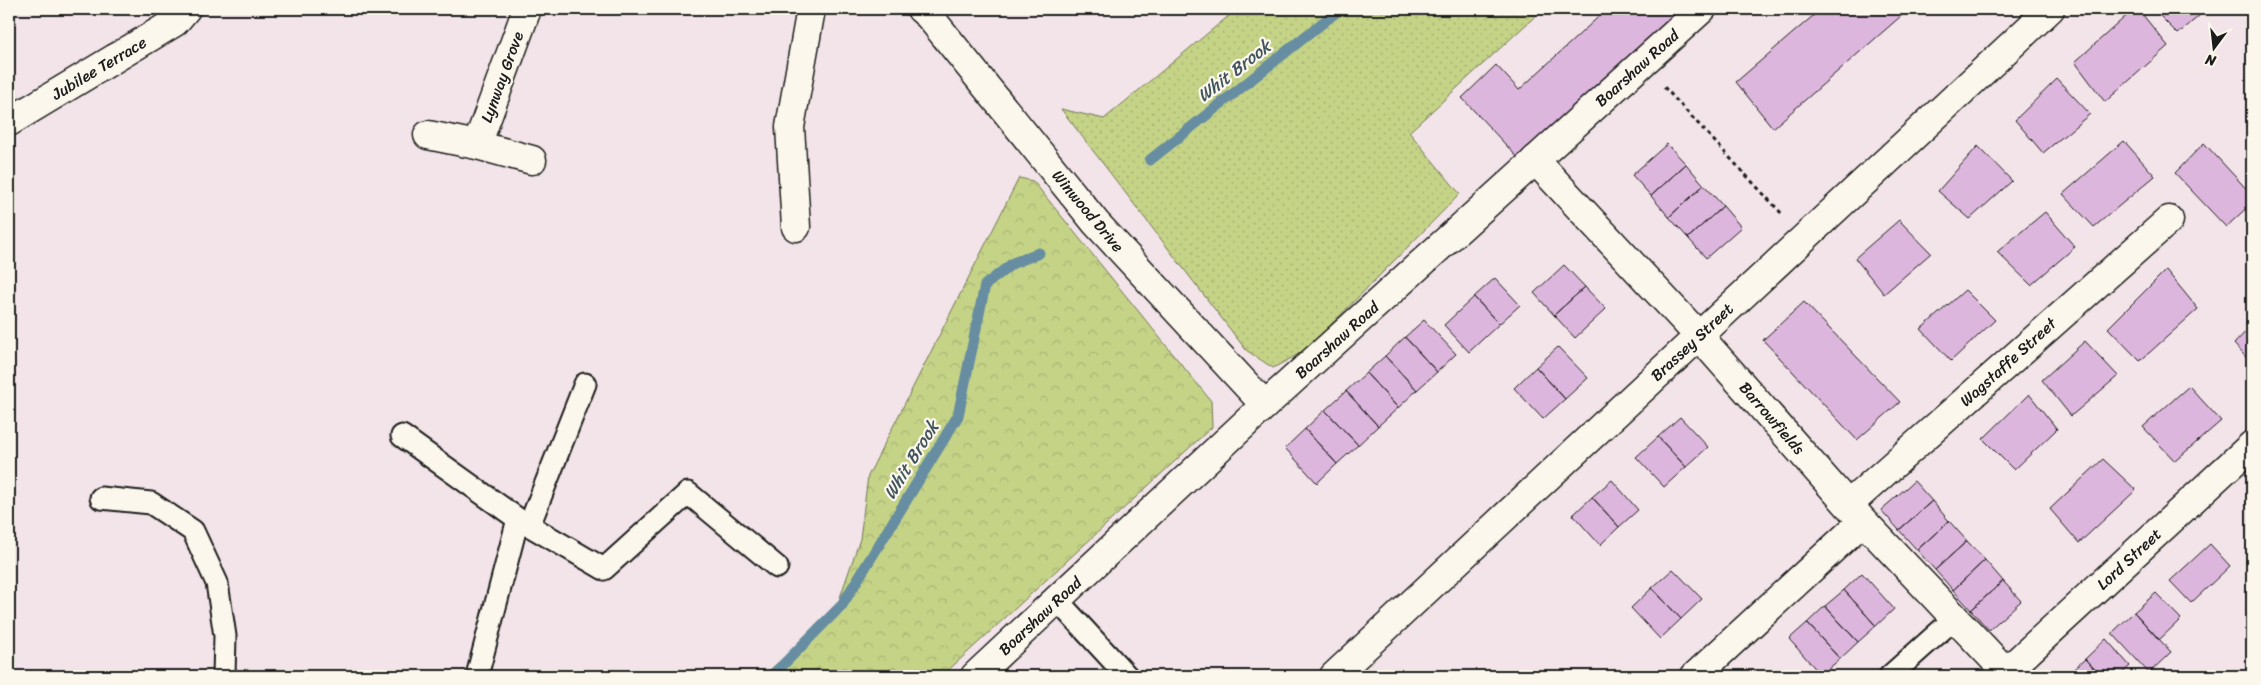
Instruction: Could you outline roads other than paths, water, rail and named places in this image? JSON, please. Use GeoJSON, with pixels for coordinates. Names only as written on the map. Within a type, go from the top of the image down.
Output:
{"type":"FeatureCollection","features":[{"type":"Feature","properties":{"kind":"street","name":"Jubilee Terrace"},"geometry":{"type":"LineString","coordinates":[[9,122],[175,22],[186,9]]}},
{"type":"Feature","properties":{"kind":"street","name":"Lynway Grove"},"geometry":{"type":"LineString","coordinates":[[477,145],[526,9]]}},
{"type":"Feature","properties":{"kind":"street"},"geometry":{"type":"LineString","coordinates":[[796,227],[790,127],[811,9]]}},
{"type":"Feature","properties":{"kind":"street","name":"Boarshaw Road"},"geometry":{"type":"LineString","coordinates":[[975,676],[1265,405],[1702,9]]}},
{"type":"Feature","properties":{"kind":"street","name":"Brassey Street"},"geometry":{"type":"LineString","coordinates":[[1334,676],[2050,9]]}},
{"type":"Feature","properties":{"kind":"street","name":"Winwood Drive"},"geometry":{"type":"LineString","coordinates":[[930,11],[1096,223],[1265,405]]}},
{"type":"Feature","properties":{"kind":"street"},"geometry":{"type":"LineString","coordinates":[[428,135],[477,145],[532,160]]}},
{"type":"Feature","properties":{"kind":"street","name":"Barrowfields"},"geometry":{"type":"LineString","coordinates":[[1535,160],[1699,336],[1855,513],[2008,674]]}},
{"type":"Feature","properties":{"kind":"street","name":"Wagstaffe Street"},"geometry":{"type":"LineString","coordinates":[[1695,676],[1855,513],[2169,220]]}},
{"type":"Feature","properties":{"kind":"street","name":"Lord Street"},"geometry":{"type":"LineString","coordinates":[[2008,674],[2252,445]]}},
{"type":"Feature","properties":{"kind":"lane"},"geometry":{"type":"LineString","coordinates":[[477,676],[523,523],[584,384]]}},
{"type":"Feature","properties":{"kind":"lane"},"geometry":{"type":"LineString","coordinates":[[402,436],[523,523],[604,569],[688,493],[777,567]]}},
{"type":"Feature","properties":{"kind":"lane"},"geometry":{"type":"LineString","coordinates":[[101,498],[151,503],[193,531],[217,583],[225,636],[224,676]]}},
{"type":"Feature","properties":{"kind":"lane"},"geometry":{"type":"LineString","coordinates":[[1057,600],[1127,676]]}},
{"type":"Feature","properties":{"kind":"lane"},"geometry":{"type":"LineString","coordinates":[[1890,676],[1955,618]]}},
{"type":"Feature","properties":{"kind":"waterway","name":"Whit Brook"},"geometry":{"type":"LineString","coordinates":[[1150,160],[1340,9]]}},
{"type":"Feature","properties":{"kind":"waterway","name":"Whit Brook"},"geometry":{"type":"LineString","coordinates":[[772,676],[842,605],[958,416],[985,285],[1013,263],[1039,253]]}}]}
